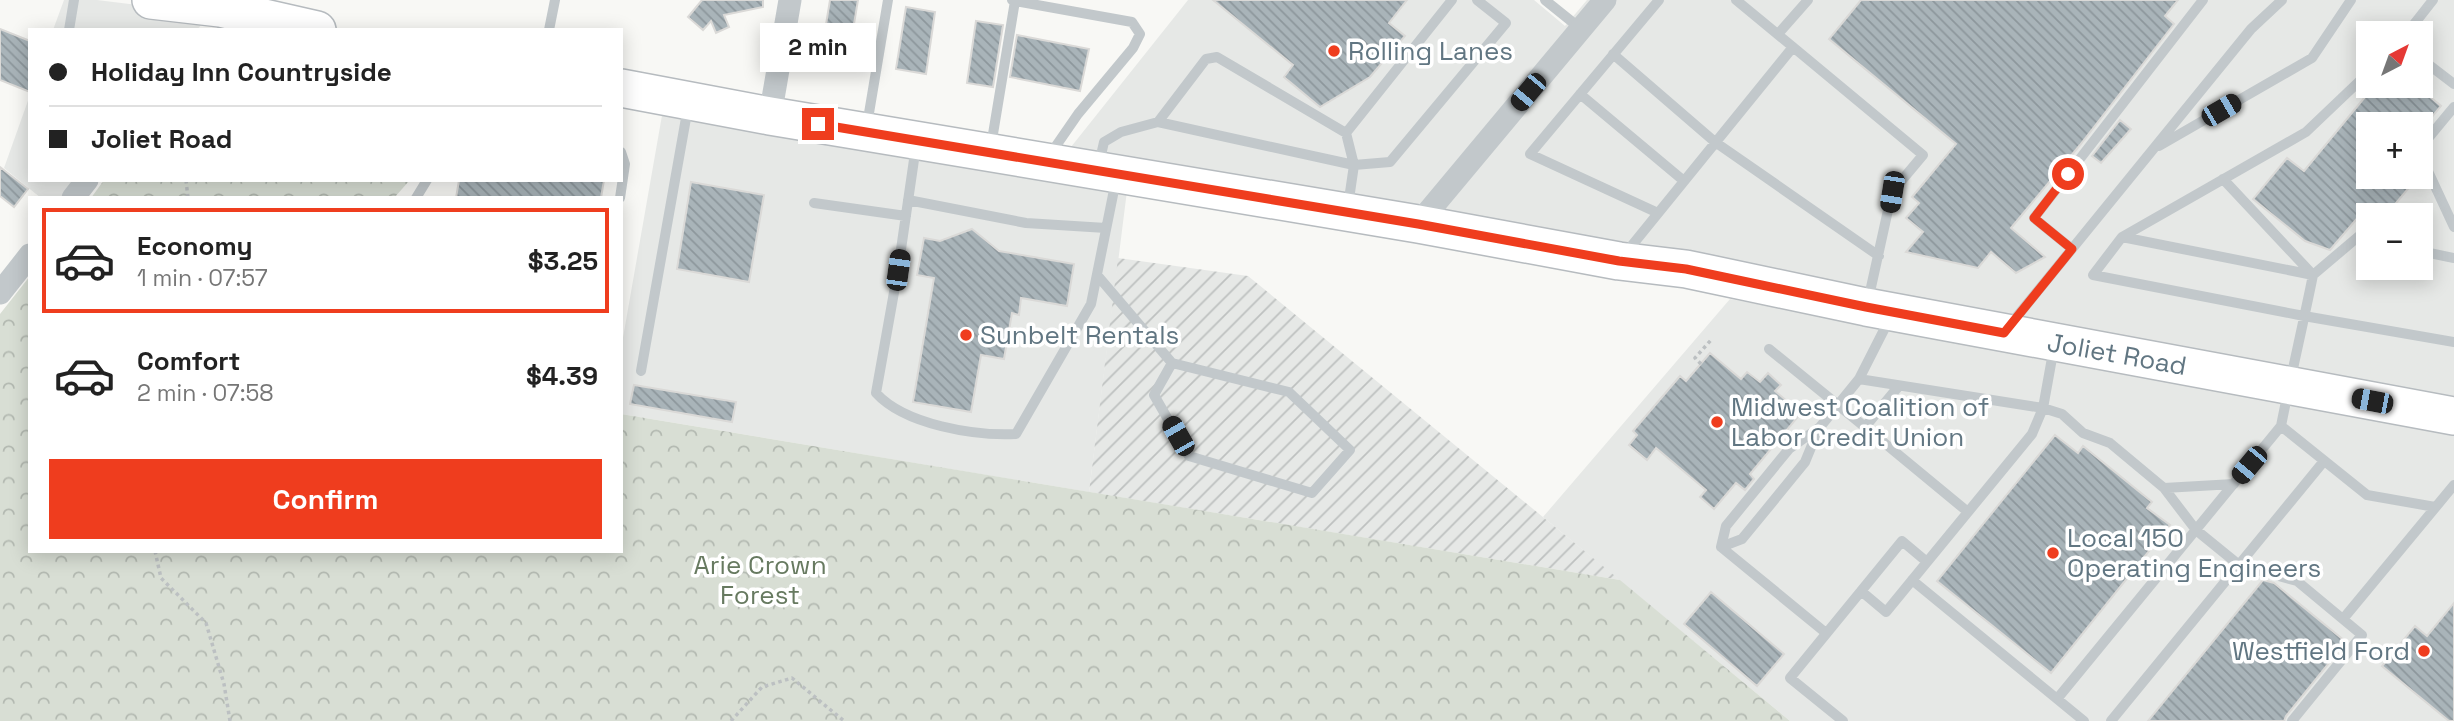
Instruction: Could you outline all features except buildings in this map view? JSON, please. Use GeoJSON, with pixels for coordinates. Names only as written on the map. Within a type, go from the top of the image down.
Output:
{"type":"FeatureCollection","features":[{"type":"Feature","properties":{"kind":"main road"},"geometry":{"type":"LineString","coordinates":[[151,0],[211,19],[297,18]]}},
{"type":"Feature","properties":{"kind":"main road","name":"Joliet Road"},"geometry":{"type":"LineString","coordinates":[[623,88],[770,116],[1418,224],[1619,261],[1686,269],[1879,310],[2454,416]]}},
{"type":"Feature","properties":{"kind":"street"},"geometry":{"type":"LineString","coordinates":[[770,116],[790,0]]}},
{"type":"Feature","properties":{"kind":"street"},"geometry":{"type":"LineString","coordinates":[[1418,224],[1605,0]]}},
{"type":"Feature","properties":{"kind":"street"},"geometry":{"type":"LineString","coordinates":[[0,293],[28,258]]}},
{"type":"Feature","properties":{"kind":"lane"},"geometry":{"type":"LineString","coordinates":[[69,28],[74,0]]}},
{"type":"Feature","properties":{"kind":"lane"},"geometry":{"type":"LineString","coordinates":[[549,28],[555,0]]}},
{"type":"Feature","properties":{"kind":"lane"},"geometry":{"type":"LineString","coordinates":[[866,131],[888,0]]}},
{"type":"Feature","properties":{"kind":"lane"},"geometry":{"type":"LineString","coordinates":[[990,152],[1014,0],[1132,22],[1140,34],[1133,47],[1078,114],[1045,162]]}},
{"type":"Feature","properties":{"kind":"lane"},"geometry":{"type":"LineString","coordinates":[[1346,133],[1452,0]]}},
{"type":"Feature","properties":{"kind":"lane"},"geometry":{"type":"LineString","coordinates":[[916,140],[876,394],[886,405],[927,422],[990,435],[1016,434],[1091,304],[1106,228],[1108,172],[1104,142],[1121,132],[1158,122],[1354,165],[1390,162],[1506,23],[1477,0]]}},
{"type":"Feature","properties":{"kind":"lane"},"geometry":{"type":"LineString","coordinates":[[1545,0],[1581,29]]}},
{"type":"Feature","properties":{"kind":"lane"},"geometry":{"type":"LineString","coordinates":[[1657,213],[1530,154],[1659,0]]}},
{"type":"Feature","properties":{"kind":"lane"},"geometry":{"type":"LineString","coordinates":[[1721,547],[1726,526],[1789,449],[1820,427],[1859,379],[1879,310],[1879,256],[1892,192],[1923,155],[1736,0]]}},
{"type":"Feature","properties":{"kind":"lane"},"geometry":{"type":"LineString","coordinates":[[1778,34],[1808,0]]}},
{"type":"Feature","properties":{"kind":"lane"},"geometry":{"type":"LineString","coordinates":[[2072,249],[2034,218],[2203,0]]}},
{"type":"Feature","properties":{"kind":"lane"},"geometry":{"type":"LineString","coordinates":[[2004,333],[2251,29],[2282,0]]}},
{"type":"Feature","properties":{"kind":"lane"},"geometry":{"type":"LineString","coordinates":[[2152,150],[2312,58],[2351,0]]}},
{"type":"Feature","properties":{"kind":"lane"},"geometry":{"type":"LineString","coordinates":[[2416,21],[2433,0]]}},
{"type":"Feature","properties":{"kind":"lane"},"geometry":{"type":"LineString","coordinates":[[1619,261],[1793,47]]}},
{"type":"Feature","properties":{"kind":"lane"},"geometry":{"type":"LineString","coordinates":[[1613,54],[1715,142],[1879,256]]}},
{"type":"Feature","properties":{"kind":"lane"},"geometry":{"type":"LineString","coordinates":[[1158,122],[1206,59],[1216,57],[1346,133],[1354,165],[1346,212]]}},
{"type":"Feature","properties":{"kind":"lane"},"geometry":{"type":"LineString","coordinates":[[2433,68],[2454,84]]}},
{"type":"Feature","properties":{"kind":"lane"},"geometry":{"type":"LineString","coordinates":[[2356,84],[2306,132],[2122,237],[2093,275],[2454,342]]}},
{"type":"Feature","properties":{"kind":"lane"},"geometry":{"type":"LineString","coordinates":[[1580,94],[1684,181]]}},
{"type":"Feature","properties":{"kind":"lane"},"geometry":{"type":"LineString","coordinates":[[641,371],[689,100]]}},
{"type":"Feature","properties":{"kind":"lane"},"geometry":{"type":"LineString","coordinates":[[2433,134],[2454,107]]}},
{"type":"Feature","properties":{"kind":"lane"},"geometry":{"type":"LineString","coordinates":[[2223,179],[2313,275]]}},
{"type":"Feature","properties":{"kind":"lane"},"geometry":{"type":"LineString","coordinates":[[2433,180],[2454,227]]}},
{"type":"Feature","properties":{"kind":"lane"},"geometry":{"type":"LineString","coordinates":[[908,200],[1026,223],[1106,228]]}},
{"type":"Feature","properties":{"kind":"lane"},"geometry":{"type":"LineString","coordinates":[[814,202],[906,216]]}},
{"type":"Feature","properties":{"kind":"lane"},"geometry":{"type":"LineString","coordinates":[[2122,237],[2313,275]]}},
{"type":"Feature","properties":{"kind":"lane"},"geometry":{"type":"LineString","coordinates":[[2057,699],[2281,426],[2313,275],[2356,239]]}},
{"type":"Feature","properties":{"kind":"lane"},"geometry":{"type":"LineString","coordinates":[[2433,254],[2454,258]]}},
{"type":"Feature","properties":{"kind":"lane"},"geometry":{"type":"LineString","coordinates":[[1097,275],[1172,363],[1289,392],[1350,450],[1312,493],[1189,456],[1154,395],[1172,363]]}},
{"type":"Feature","properties":{"kind":"lane"},"geometry":{"type":"LineString","coordinates":[[1861,592],[1886,612],[2032,434],[2043,408],[2055,342]]}},
{"type":"Feature","properties":{"kind":"lane"},"geometry":{"type":"LineString","coordinates":[[1769,349],[1968,512]]}},
{"type":"Feature","properties":{"kind":"lane"},"geometry":{"type":"LineString","coordinates":[[1859,379],[2043,408],[2062,414],[2082,433],[2110,443],[2164,488],[2196,530],[2239,565],[2297,581],[2362,635],[2292,721]]}},
{"type":"Feature","properties":{"kind":"lane"},"geometry":{"type":"LineString","coordinates":[[1864,427],[1898,387]]}},
{"type":"Feature","properties":{"kind":"lane"},"geometry":{"type":"LineString","coordinates":[[2281,426],[2367,495],[2435,507]]}},
{"type":"Feature","properties":{"kind":"lane"},"geometry":{"type":"LineString","coordinates":[[1721,547],[1742,539],[1805,462],[1820,427]]}},
{"type":"Feature","properties":{"kind":"lane"},"geometry":{"type":"LineString","coordinates":[[2111,721],[2324,461]]}},
{"type":"Feature","properties":{"kind":"lane"},"geometry":{"type":"LineString","coordinates":[[2164,488],[2234,484]]}},
{"type":"Feature","properties":{"kind":"lane"},"geometry":{"type":"LineString","coordinates":[[2343,620],[2454,485]]}},
{"type":"Feature","properties":{"kind":"lane"},"geometry":{"type":"LineString","coordinates":[[1843,721],[1790,678],[1902,541],[1927,562]]}},
{"type":"Feature","properties":{"kind":"lane"},"geometry":{"type":"LineString","coordinates":[[1721,547],[1826,633]]}},
{"type":"Feature","properties":{"kind":"lane"},"geometry":{"type":"LineString","coordinates":[[1912,580],[2084,721]]}},
{"type":"Feature","properties":{"kind":"path"},"geometry":{"type":"LineString","coordinates":[[1701,364],[1695,358],[1711,340]]}},
{"type":"Feature","properties":{"kind":"path"},"geometry":{"type":"LineString","coordinates":[[155,553],[161,578],[206,622],[224,684],[230,721]]}},
{"type":"Feature","properties":{"kind":"path"},"geometry":{"type":"LineString","coordinates":[[731,721],[762,687],[792,678],[844,721]]}},
{"type":"Feature","properties":{"kind":"shaded area"},"geometry":{"type":"Polygon","coordinates":[[[64,0],[97,0],[210,14],[199,28],[54,28],[64,0]]]}},
{"type":"Feature","properties":{"kind":"shaded area"},"geometry":{"type":"Polygon","coordinates":[[[1188,0],[1534,0],[1565,26],[1587,0],[2454,0],[2454,411],[1063,157],[1188,0]]]}},
{"type":"Feature","properties":{"kind":"shaded area"},"geometry":{"type":"Polygon","coordinates":[[[28,101],[28,182],[77,182],[66,196],[39,196],[4,168],[28,101]]]}},
{"type":"Feature","properties":{"kind":"shaded area"},"geometry":{"type":"Polygon","coordinates":[[[664,104],[1128,183],[1089,492],[623,414],[623,338],[664,104]]]}},
{"type":"Feature","properties":{"kind":"shaded area"},"geometry":{"type":"Polygon","coordinates":[[[1118,258],[1248,276],[1620,580],[1089,492],[1118,258]]]}},
{"type":"Feature","properties":{"kind":"shaded area"},"geometry":{"type":"Polygon","coordinates":[[[1730,299],[2454,434],[2454,721],[1790,721],[1543,517],[1730,299]]]}},
{"type":"Feature","properties":{"kind":"green space"},"geometry":{"type":"Polygon","coordinates":[[[103,182],[408,182],[396,196],[92,196],[103,182]]]}},
{"type":"Feature","properties":{"kind":"green space","name":"Arie Crown Forest"},"geometry":{"type":"Polygon","coordinates":[[[28,279],[28,553],[623,553],[623,414],[1620,580],[1790,721],[0,721],[0,314],[28,279]]]}},
{"type":"Feature","properties":{"kind":"place","name":"Rolling Lanes"},"geometry":{"type":"Point","coordinates":[1334,51]}},
{"type":"Feature","properties":{"kind":"place","name":"Sunbelt Rentals"},"geometry":{"type":"Point","coordinates":[966,335]}},
{"type":"Feature","properties":{"kind":"place","name":"Midwest Coalition of Labor Credit Union"},"geometry":{"type":"Point","coordinates":[1717,422]}},
{"type":"Feature","properties":{"kind":"place","name":"Local 150 Operating Engineers"},"geometry":{"type":"Point","coordinates":[2053,553]}},
{"type":"Feature","properties":{"kind":"place","name":"Westfield Ford"},"geometry":{"type":"Point","coordinates":[2424,651]}},
{"type":"Feature","properties":{"kind":"route"},"geometry":{"type":"LineString","coordinates":[[818,124],[1418,224],[1619,261],[1686,269],[2004,333],[2072,249],[2034,218],[2068,174]]}}]}
